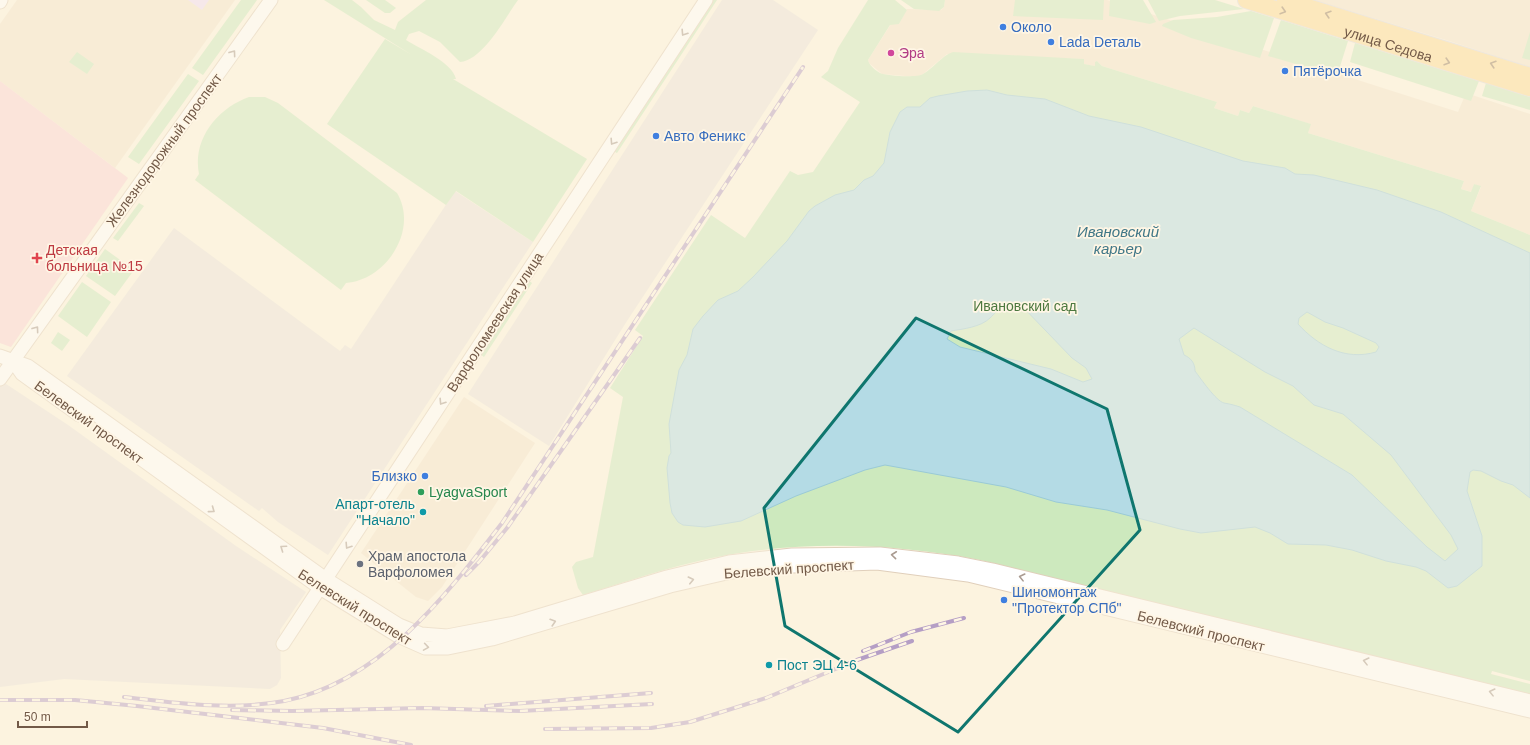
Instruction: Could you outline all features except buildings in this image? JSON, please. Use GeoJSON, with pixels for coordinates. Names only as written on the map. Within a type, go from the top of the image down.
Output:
{"type":"FeatureCollection","features":[{"type":"Feature","properties":{"kind":"main road","name":"улица Седова"},"geometry":{"type":"LineString","coordinates":[[1246,0],[1530,88]]}},
{"type":"Feature","properties":{"kind":"main road","name":"улица Седова"},"geometry":{"type":"LineString","coordinates":[[1285,0],[1530,76]]}},
{"type":"Feature","properties":{"kind":"street","name":"Железнодорожный проспект"},"geometry":{"type":"LineString","coordinates":[[0,379],[272,0]]}},
{"type":"Feature","properties":{"kind":"street","name":"Варфоломеевская улица"},"geometry":{"type":"LineString","coordinates":[[283,644],[706,0]]}},
{"type":"Feature","properties":{"kind":"street"},"geometry":{"type":"LineString","coordinates":[[0,356],[13,361]]}},
{"type":"Feature","properties":{"kind":"street","name":"Белевский проспект"},"geometry":{"type":"LineString","coordinates":[[13,361],[22,374],[398,636],[416,645],[432,648],[448,648],[492,639],[670,586],[731,572],[792,566],[850,564],[909,566],[991,580],[1530,711]]}},
{"type":"Feature","properties":{"kind":"street","name":"Белевский проспект"},"geometry":{"type":"LineString","coordinates":[[323,584],[409,630],[421,634],[447,636],[515,623],[667,577],[723,563],[792,556],[843,554],[880,554],[913,557],[958,563],[993,570],[1530,701]]}},
{"type":"Feature","properties":{"kind":"highlighted area"},"geometry":{"type":"Polygon","coordinates":[[[916,318],[1107,409],[1140,530],[958,732],[785,626],[764,508],[916,318]]]}},
{"type":"Feature","properties":{"kind":"shaded area"},"geometry":{"type":"Polygon","coordinates":[[[17,0],[235,0],[115,168],[0,81],[0,24],[17,0]]]}},
{"type":"Feature","properties":{"kind":"shaded area"},"geometry":{"type":"Polygon","coordinates":[[[188,0],[209,0],[202,10],[188,0]]]}},
{"type":"Feature","properties":{"kind":"shaded area"},"geometry":{"type":"Polygon","coordinates":[[[722,0],[773,0],[818,30],[625,324],[549,446],[468,394],[722,0]]]}},
{"type":"Feature","properties":{"kind":"shaded area"},"geometry":{"type":"Polygon","coordinates":[[[945,0],[1107,0],[1458,112],[1466,93],[1530,114],[1530,235],[1471,211],[1481,187],[1474,184],[1472,192],[1461,189],[1464,181],[1308,133],[1310,124],[1253,106],[1249,113],[1240,110],[1238,116],[1214,108],[1217,102],[1102,66],[1097,61],[1095,66],[1083,64],[1084,59],[947,54],[923,74],[917,77],[882,74],[869,63],[868,60],[891,24],[899,24],[907,9],[941,10],[944,7],[945,0]]]}},
{"type":"Feature","properties":{"kind":"shaded area"},"geometry":{"type":"Polygon","coordinates":[[[1314,0],[1530,0],[1530,67],[1446,40],[1314,0]]]}},
{"type":"Feature","properties":{"kind":"shaded area","name":"Детская больница №15"},"geometry":{"type":"Polygon","coordinates":[[[0,81],[128,178],[11,347],[0,343],[0,81]]]}},
{"type":"Feature","properties":{"kind":"shaded area"},"geometry":{"type":"Polygon","coordinates":[[[455,191],[533,242],[328,555],[278,522],[262,508],[259,511],[67,376],[174,228],[340,351],[345,345],[351,349],[455,191]]]}},
{"type":"Feature","properties":{"kind":"shaded area"},"geometry":{"type":"Polygon","coordinates":[[[0,380],[68,425],[236,546],[306,592],[280,630],[281,678],[277,685],[270,689],[64,679],[0,687],[0,380]]]}},
{"type":"Feature","properties":{"kind":"shaded area"},"geometry":{"type":"Polygon","coordinates":[[[464,397],[535,443],[442,587],[428,601],[416,597],[361,553],[464,397]]]}},
{"type":"Feature","properties":{"kind":"green space"},"geometry":{"type":"Polygon","coordinates":[[[241,0],[257,0],[203,75],[192,68],[241,0]]]}},
{"type":"Feature","properties":{"kind":"green space"},"geometry":{"type":"Polygon","coordinates":[[[324,0],[352,0],[374,20],[395,30],[398,22],[426,0],[518,0],[493,37],[477,54],[469,60],[460,62],[440,42],[419,31],[409,34],[406,40],[442,62],[453,73],[456,79],[453,79],[587,159],[533,242],[456,191],[446,205],[327,124],[385,39],[412,55],[324,0]]]}},
{"type":"Feature","properties":{"kind":"green space"},"geometry":{"type":"Polygon","coordinates":[[[366,0],[385,0],[396,8],[390,13],[385,13],[366,0]]]}},
{"type":"Feature","properties":{"kind":"green space"},"geometry":{"type":"Polygon","coordinates":[[[712,0],[717,0],[617,153],[613,151],[712,0]]]}},
{"type":"Feature","properties":{"kind":"green space","name":"Ивановский карьер"},"geometry":{"type":"Polygon","coordinates":[[[868,0],[895,0],[907,10],[899,24],[890,25],[868,60],[872,67],[880,73],[902,76],[920,75],[945,56],[953,52],[1084,59],[1084,64],[1095,66],[1095,62],[1097,61],[1102,66],[1217,102],[1214,108],[1238,116],[1240,110],[1249,113],[1253,106],[1311,124],[1308,133],[1464,181],[1461,189],[1471,192],[1474,184],[1481,186],[1471,211],[1530,235],[1530,681],[1492,671],[1491,674],[1530,684],[1530,694],[980,560],[913,550],[879,547],[812,546],[745,552],[679,566],[583,595],[578,588],[572,567],[576,562],[593,557],[623,397],[610,388],[643,336],[635,330],[711,215],[745,238],[790,171],[798,175],[813,172],[860,102],[821,77],[828,71],[838,48],[868,0]]]}},
{"type":"Feature","properties":{"kind":"green space"},"geometry":{"type":"Polygon","coordinates":[[[901,0],[945,0],[944,7],[939,11],[914,9],[901,0]]]}},
{"type":"Feature","properties":{"kind":"green space"},"geometry":{"type":"Polygon","coordinates":[[[1015,0],[1104,0],[1103,20],[1013,16],[1015,0]]]}},
{"type":"Feature","properties":{"kind":"green space"},"geometry":{"type":"Polygon","coordinates":[[[1110,0],[1143,0],[1156,22],[1150,24],[1109,16],[1110,0]]]}},
{"type":"Feature","properties":{"kind":"green space"},"geometry":{"type":"Polygon","coordinates":[[[1148,0],[1215,0],[1244,9],[1180,16],[1159,21],[1148,0]]]}},
{"type":"Feature","properties":{"kind":"green space"},"geometry":{"type":"Polygon","coordinates":[[[1251,11],[1274,18],[1260,58],[1191,38],[1162,26],[1163,24],[1173,20],[1217,17],[1251,11]]]}},
{"type":"Feature","properties":{"kind":"green space"},"geometry":{"type":"Polygon","coordinates":[[[1281,20],[1348,41],[1337,76],[1268,56],[1281,20]]]}},
{"type":"Feature","properties":{"kind":"green space"},"geometry":{"type":"Polygon","coordinates":[[[1530,32],[1530,60],[1522,58],[1530,32]]]}},
{"type":"Feature","properties":{"kind":"green space"},"geometry":{"type":"Polygon","coordinates":[[[1355,43],[1479,81],[1471,101],[1350,62],[1355,43]]]}},
{"type":"Feature","properties":{"kind":"green space"},"geometry":{"type":"Polygon","coordinates":[[[77,52],[94,64],[87,74],[69,62],[77,52]]]}},
{"type":"Feature","properties":{"kind":"green space"},"geometry":{"type":"Polygon","coordinates":[[[188,74],[199,81],[139,164],[128,157],[188,74]]]}},
{"type":"Feature","properties":{"kind":"green space"},"geometry":{"type":"Polygon","coordinates":[[[1486,83],[1530,97],[1530,110],[1482,96],[1486,83]]]}},
{"type":"Feature","properties":{"kind":"green space"},"geometry":{"type":"Polygon","coordinates":[[[249,97],[265,97],[278,103],[397,193],[403,207],[404,222],[401,237],[395,251],[386,263],[374,273],[361,280],[346,283],[341,290],[195,180],[199,174],[198,161],[200,149],[210,126],[227,109],[249,97]]]}},
{"type":"Feature","properties":{"kind":"green space"},"geometry":{"type":"Polygon","coordinates":[[[139,203],[144,206],[118,241],[113,238],[139,203]]]}},
{"type":"Feature","properties":{"kind":"green space"},"geometry":{"type":"Polygon","coordinates":[[[105,249],[134,270],[115,296],[86,276],[105,249]]]}},
{"type":"Feature","properties":{"kind":"green space"},"geometry":{"type":"Polygon","coordinates":[[[528,280],[532,283],[484,357],[480,354],[528,280]]]}},
{"type":"Feature","properties":{"kind":"green space"},"geometry":{"type":"Polygon","coordinates":[[[82,282],[111,302],[87,337],[58,316],[82,282]]]}},
{"type":"Feature","properties":{"kind":"green space"},"geometry":{"type":"Polygon","coordinates":[[[58,332],[70,340],[62,351],[51,343],[58,332]]]}},
{"type":"Feature","properties":{"kind":"water","name":"Ивановский карьер"},"geometry":{"type":"Polygon","coordinates":[[[987,90],[1007,95],[1045,99],[1089,116],[1141,127],[1243,161],[1285,168],[1295,174],[1314,175],[1377,190],[1441,212],[1530,253],[1530,498],[1513,485],[1481,471],[1473,470],[1470,472],[1467,491],[1482,536],[1482,566],[1457,586],[1448,588],[1426,571],[1416,567],[1386,561],[1352,550],[1326,545],[1288,544],[1270,533],[1255,527],[1201,533],[1107,510],[1056,502],[1006,487],[885,465],[865,470],[796,496],[741,521],[705,527],[683,525],[678,522],[672,513],[670,503],[667,468],[671,453],[669,424],[679,370],[687,355],[693,329],[718,300],[738,291],[753,277],[787,241],[809,211],[835,195],[854,190],[864,180],[873,176],[884,163],[890,132],[900,112],[907,107],[920,107],[930,98],[967,91],[987,90]],[[1012,302],[1000,307],[982,324],[951,331],[947,339],[960,347],[1051,369],[1083,382],[1092,379],[1086,368],[1072,358],[1020,304],[1012,302]],[[1307,312],[1299,318],[1298,324],[1314,339],[1333,350],[1354,355],[1376,352],[1379,347],[1376,343],[1343,328],[1325,322],[1307,312]],[[1194,328],[1179,339],[1184,355],[1192,361],[1195,371],[1217,398],[1224,403],[1240,407],[1352,475],[1427,547],[1445,561],[1458,549],[1451,535],[1391,455],[1343,414],[1314,405],[1293,386],[1265,372],[1194,328]]]}},
{"type":"Feature","properties":{"kind":"railway"},"geometry":{"type":"LineString","coordinates":[[124,697],[184,704],[224,706],[264,704],[284,701],[319,691],[351,676],[380,656],[408,633],[457,579],[502,523],[803,67]]}},
{"type":"Feature","properties":{"kind":"railway"},"geometry":{"type":"LineString","coordinates":[[466,575],[479,562],[507,528],[640,338]]}},
{"type":"Feature","properties":{"kind":"railway"},"geometry":{"type":"LineString","coordinates":[[863,651],[911,632],[964,618]]}},
{"type":"Feature","properties":{"kind":"railway"},"geometry":{"type":"LineString","coordinates":[[545,729],[651,728],[690,722],[766,698],[857,660],[912,641]]}},
{"type":"Feature","properties":{"kind":"railway"},"geometry":{"type":"LineString","coordinates":[[486,706],[651,693]]}},
{"type":"Feature","properties":{"kind":"railway"},"geometry":{"type":"LineString","coordinates":[[0,700],[75,700],[137,706],[323,728],[411,745]]}},
{"type":"Feature","properties":{"kind":"railway"},"geometry":{"type":"LineString","coordinates":[[232,710],[292,711],[423,708],[520,711],[652,704]]}},
{"type":"Feature","properties":{"kind":"place","name":"Около"},"geometry":{"type":"Point","coordinates":[1003,27]}},
{"type":"Feature","properties":{"kind":"place","name":"Lada Dеталь"},"geometry":{"type":"Point","coordinates":[1051,42]}},
{"type":"Feature","properties":{"kind":"place","name":"Эра"},"geometry":{"type":"Point","coordinates":[891,53]}},
{"type":"Feature","properties":{"kind":"place","name":"Пятёрочка"},"geometry":{"type":"Point","coordinates":[1285,71]}},
{"type":"Feature","properties":{"kind":"place","name":"Авто Феникс"},"geometry":{"type":"Point","coordinates":[656,136]}},
{"type":"Feature","properties":{"kind":"place","name":"Детская больница №15"},"geometry":{"type":"Point","coordinates":[37,258]}},
{"type":"Feature","properties":{"kind":"place","name":"Близко"},"geometry":{"type":"Point","coordinates":[425,476]}},
{"type":"Feature","properties":{"kind":"place","name":"LyagvaSport"},"geometry":{"type":"Point","coordinates":[421,492]}},
{"type":"Feature","properties":{"kind":"place","name":"Апарт-отель \"Начало\""},"geometry":{"type":"Point","coordinates":[423,512]}},
{"type":"Feature","properties":{"kind":"place","name":"Храм апостола Варфоломея"},"geometry":{"type":"Point","coordinates":[360,564]}},
{"type":"Feature","properties":{"kind":"place","name":"Шиномонтаж \"Протектор СПб\""},"geometry":{"type":"Point","coordinates":[1004,600]}},
{"type":"Feature","properties":{"kind":"place","name":"Пост ЭЦ 4-6"},"geometry":{"type":"Point","coordinates":[769,665]}},
{"type":"Feature","properties":{"kind":"park label","name":"Ивановский сад"},"geometry":{"type":"Point","coordinates":[1025,306]}}]}
